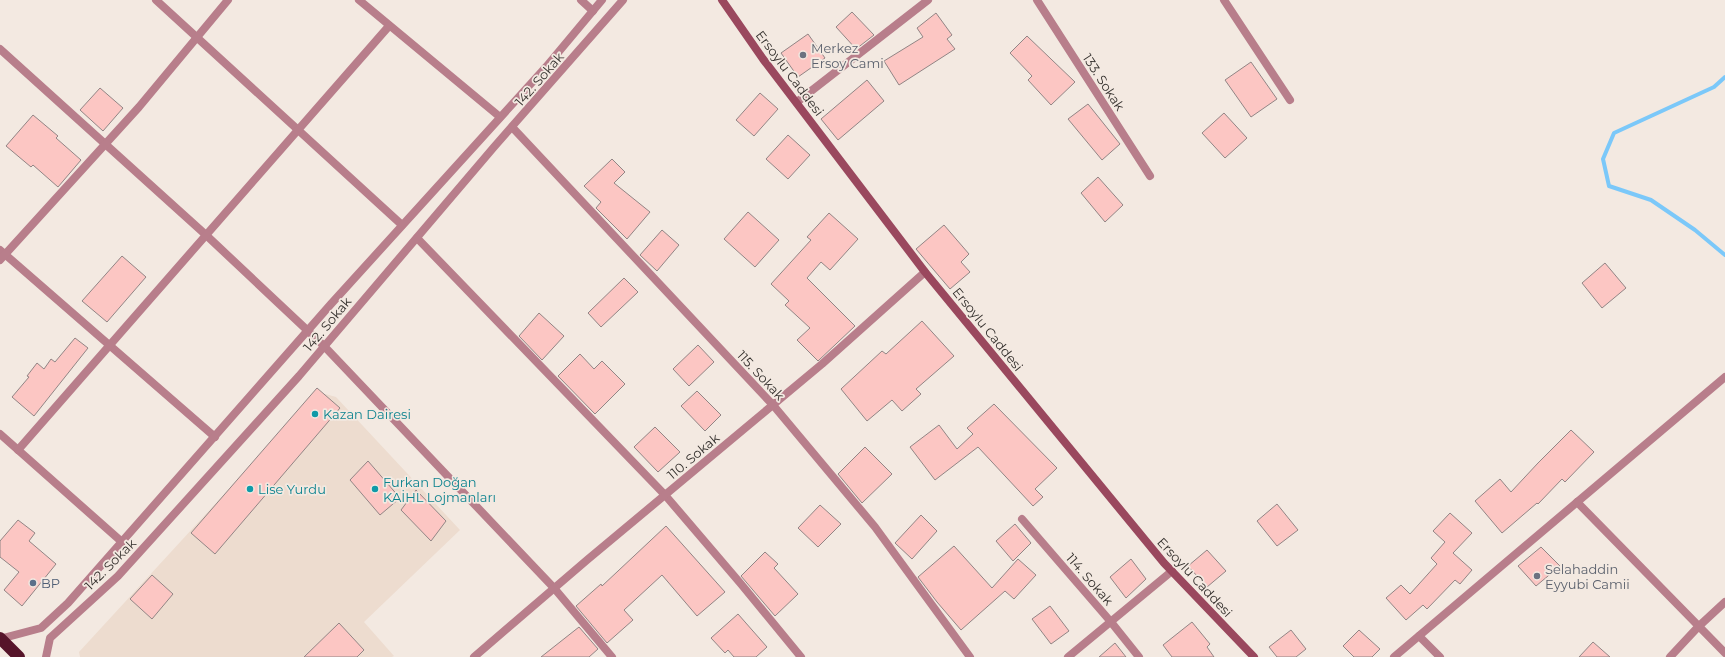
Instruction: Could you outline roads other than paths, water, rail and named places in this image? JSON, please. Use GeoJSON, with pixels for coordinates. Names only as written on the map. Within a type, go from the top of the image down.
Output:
{"type":"FeatureCollection","features":[{"type":"Feature","properties":{"kind":"highway"},"geometry":{"type":"LineString","coordinates":[[0,639],[19,657]]}},
{"type":"Feature","properties":{"kind":"street"},"geometry":{"type":"LineString","coordinates":[[156,0],[402,225]]}},
{"type":"Feature","properties":{"kind":"street"},"geometry":{"type":"LineString","coordinates":[[215,437],[2,255],[140,107],[228,0]]}},
{"type":"Feature","properties":{"kind":"street"},"geometry":{"type":"LineString","coordinates":[[359,0],[500,117]]}},
{"type":"Feature","properties":{"kind":"street"},"geometry":{"type":"LineString","coordinates":[[580,0],[593,11]]}},
{"type":"Feature","properties":{"kind":"street"},"geometry":{"type":"LineString","coordinates":[[0,639],[41,628],[68,603],[307,331],[500,117],[602,0]]}},
{"type":"Feature","properties":{"kind":"street","name":"142. Sokak"},"geometry":{"type":"LineString","coordinates":[[46,657],[50,638],[118,576],[324,346],[623,0]]}},
{"type":"Feature","properties":{"kind":"street","name":"Ersoylu Caddesi"},"geometry":{"type":"LineString","coordinates":[[722,0],[763,59],[925,272],[1172,571],[1254,657]]}},
{"type":"Feature","properties":{"kind":"street"},"geometry":{"type":"LineString","coordinates":[[797,102],[928,0]]}},
{"type":"Feature","properties":{"kind":"street","name":"133. Sokak"},"geometry":{"type":"LineString","coordinates":[[1037,0],[1150,176]]}},
{"type":"Feature","properties":{"kind":"street"},"geometry":{"type":"LineString","coordinates":[[1224,0],[1290,100]]}},
{"type":"Feature","properties":{"kind":"street"},"geometry":{"type":"LineString","coordinates":[[18,450],[389,26]]}},
{"type":"Feature","properties":{"kind":"street"},"geometry":{"type":"LineString","coordinates":[[0,49],[206,235],[324,346],[554,588],[612,657]]}},
{"type":"Feature","properties":{"kind":"street","name":"115. Sokak"},"geometry":{"type":"LineString","coordinates":[[512,127],[773,405],[875,527],[970,657]]}},
{"type":"Feature","properties":{"kind":"street"},"geometry":{"type":"LineString","coordinates":[[417,238],[665,495],[801,657]]}},
{"type":"Feature","properties":{"kind":"street","name":"110. Sokak"},"geometry":{"type":"LineString","coordinates":[[474,657],[554,588],[822,364],[925,272]]}},
{"type":"Feature","properties":{"kind":"street"},"geometry":{"type":"LineString","coordinates":[[1394,657],[1725,377]]}},
{"type":"Feature","properties":{"kind":"street"},"geometry":{"type":"LineString","coordinates":[[0,434],[122,542]]}},
{"type":"Feature","properties":{"kind":"street"},"geometry":{"type":"LineString","coordinates":[[1577,502],[1725,653]]}},
{"type":"Feature","properties":{"kind":"street","name":"114. Sokak"},"geometry":{"type":"LineString","coordinates":[[1022,519],[1111,622],[1139,657]]}},
{"type":"Feature","properties":{"kind":"street"},"geometry":{"type":"LineString","coordinates":[[1068,657],[1172,571]]}},
{"type":"Feature","properties":{"kind":"street"},"geometry":{"type":"LineString","coordinates":[[1670,657],[1698,627],[1725,602]]}},
{"type":"Feature","properties":{"kind":"street"},"geometry":{"type":"LineString","coordinates":[[1419,636],[1440,657]]}},
{"type":"Feature","properties":{"kind":"waterway"},"geometry":{"type":"LineString","coordinates":[[1725,77],[1714,87],[1614,133],[1603,159],[1609,186],[1651,200],[1695,230],[1725,255]]}},
{"type":"Feature","properties":{"kind":"place","name":"Merkez Ersoy Cami"},"geometry":{"type":"Point","coordinates":[803,55]}},
{"type":"Feature","properties":{"kind":"place","name":"Kazan Dairesi"},"geometry":{"type":"Point","coordinates":[315,414]}},
{"type":"Feature","properties":{"kind":"place","name":"Lise Yurdu"},"geometry":{"type":"Point","coordinates":[250,489]}},
{"type":"Feature","properties":{"kind":"place","name":"Furkan Doğan KAİHL Lojmanları"},"geometry":{"type":"Point","coordinates":[375,489]}},
{"type":"Feature","properties":{"kind":"place","name":"Selahaddin Eyyubi Camii"},"geometry":{"type":"Point","coordinates":[1537,576]}},
{"type":"Feature","properties":{"kind":"place","name":"BP"},"geometry":{"type":"Point","coordinates":[33,583]}}]}
